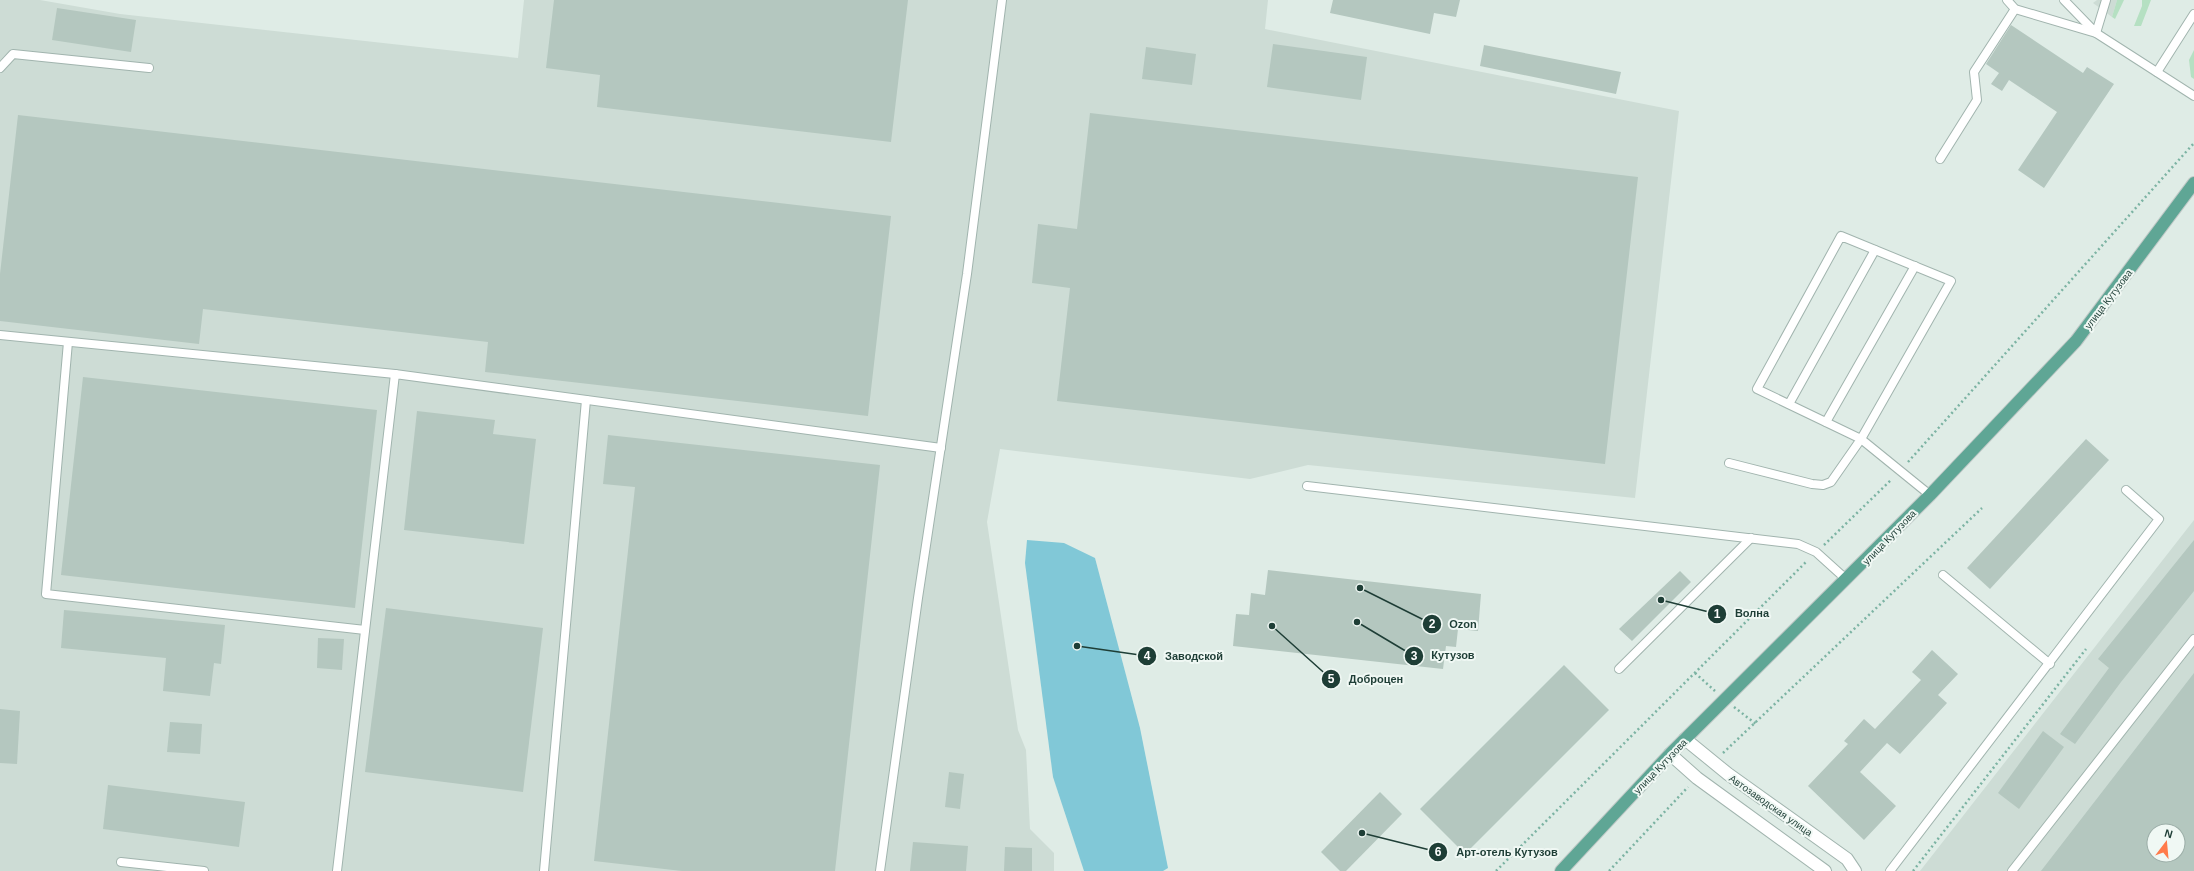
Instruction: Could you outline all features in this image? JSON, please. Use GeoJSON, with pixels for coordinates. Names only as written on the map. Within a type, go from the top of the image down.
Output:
{"type":"FeatureCollection","features":[{"type":"Feature","properties":{"kind":"main road","name":"улица Кутузова"},"geometry":{"type":"LineString","coordinates":[[1561,871],[1670,754],[1847,580],[2076,341],[2194,183]]}},
{"type":"Feature","properties":{"kind":"street","name":"Автозаводская улица"},"geometry":{"type":"LineString","coordinates":[[1685,739],[1713,763],[1848,859],[1855,871]]}},
{"type":"Feature","properties":{"kind":"street","name":"Автозаводская улица"},"geometry":{"type":"LineString","coordinates":[[1670,754],[1697,778],[1825,871]]}},
{"type":"Feature","properties":{"kind":"lane"},"geometry":{"type":"LineString","coordinates":[[880,871],[967,274],[1002,0]]}},
{"type":"Feature","properties":{"kind":"lane"},"geometry":{"type":"LineString","coordinates":[[2007,0],[2015,9],[2096,33]]}},
{"type":"Feature","properties":{"kind":"lane"},"geometry":{"type":"LineString","coordinates":[[2064,0],[2096,33],[2194,96]]}},
{"type":"Feature","properties":{"kind":"lane"},"geometry":{"type":"LineString","coordinates":[[2096,33],[2106,0]]}},
{"type":"Feature","properties":{"kind":"lane"},"geometry":{"type":"LineString","coordinates":[[1940,159],[1977,100],[1974,72],[2015,9]]}},
{"type":"Feature","properties":{"kind":"lane"},"geometry":{"type":"LineString","coordinates":[[2156,72],[2194,14]]}},
{"type":"Feature","properties":{"kind":"lane"},"geometry":{"type":"LineString","coordinates":[[0,68],[13,54],[149,68]]}},
{"type":"Feature","properties":{"kind":"lane"},"geometry":{"type":"LineString","coordinates":[[1729,462],[1812,484],[1823,485],[1831,482],[1861,439],[1951,280],[1841,236],[1757,389],[1861,439],[1930,495]]}},
{"type":"Feature","properties":{"kind":"lane"},"geometry":{"type":"LineString","coordinates":[[1789,404],[1875,250]]}},
{"type":"Feature","properties":{"kind":"lane"},"geometry":{"type":"LineString","coordinates":[[1826,422],[1915,266]]}},
{"type":"Feature","properties":{"kind":"lane"},"geometry":{"type":"LineString","coordinates":[[0,335],[395,374],[941,448]]}},
{"type":"Feature","properties":{"kind":"lane"},"geometry":{"type":"LineString","coordinates":[[68,342],[46,594],[365,630]]}},
{"type":"Feature","properties":{"kind":"lane"},"geometry":{"type":"LineString","coordinates":[[337,871],[395,374]]}},
{"type":"Feature","properties":{"kind":"lane"},"geometry":{"type":"LineString","coordinates":[[544,871],[586,400]]}},
{"type":"Feature","properties":{"kind":"lane"},"geometry":{"type":"LineString","coordinates":[[1307,486],[1798,544],[1816,552],[1847,580]]}},
{"type":"Feature","properties":{"kind":"lane"},"geometry":{"type":"LineString","coordinates":[[1890,871],[2050,664],[2158,519],[2126,490]]}},
{"type":"Feature","properties":{"kind":"lane"},"geometry":{"type":"LineString","coordinates":[[1619,669],[1752,538]]}},
{"type":"Feature","properties":{"kind":"lane"},"geometry":{"type":"LineString","coordinates":[[1943,575],[2050,664]]}},
{"type":"Feature","properties":{"kind":"lane"},"geometry":{"type":"LineString","coordinates":[[2012,871],[2194,639]]}},
{"type":"Feature","properties":{"kind":"lane"},"geometry":{"type":"LineString","coordinates":[[121,862],[204,871]]}},
{"type":"Feature","properties":{"kind":"path"},"geometry":{"type":"LineString","coordinates":[[1496,871],[1816,552],[1901,470],[2194,143]]}},
{"type":"Feature","properties":{"kind":"path"},"geometry":{"type":"LineString","coordinates":[[1713,763],[1982,508]]}},
{"type":"Feature","properties":{"kind":"path"},"geometry":{"type":"LineString","coordinates":[[1914,871],[2086,649]]}},
{"type":"Feature","properties":{"kind":"path"},"geometry":{"type":"LineString","coordinates":[[1608,871],[1697,778]]}},
{"type":"Feature","properties":{"kind":"shaded area"},"geometry":{"type":"Polygon","coordinates":[[[0,0],[40,0],[120,14],[518,58],[524,0],[1268,0],[1265,29],[1679,111],[1635,498],[1308,465],[1250,479],[1000,449],[987,522],[1018,730],[1026,750],[1030,829],[1054,853],[1054,871],[0,871],[0,0]]]}},
{"type":"Feature","properties":{"kind":"shaded area"},"geometry":{"type":"Polygon","coordinates":[[[2097,0],[2117,0],[2112,17],[2093,3],[2097,0]]]}},
{"type":"Feature","properties":{"kind":"shaded area"},"geometry":{"type":"Polygon","coordinates":[[[2194,520],[2194,871],[1920,871],[2194,520]]]}},
{"type":"Feature","properties":{"kind":"green space"},"geometry":{"type":"Polygon","coordinates":[[[2117,0],[2124,0],[2115,19],[2112,17],[2117,0]]]}},
{"type":"Feature","properties":{"kind":"green space"},"geometry":{"type":"Polygon","coordinates":[[[2142,0],[2151,0],[2141,26],[2134,26],[2142,6],[2142,0]]]}},
{"type":"Feature","properties":{"kind":"green space"},"geometry":{"type":"Polygon","coordinates":[[[2194,50],[2194,79],[2191,77],[2189,60],[2194,50]]]}},
{"type":"Feature","properties":{"kind":"water"},"geometry":{"type":"Polygon","coordinates":[[[1027,540],[1064,543],[1095,558],[1140,728],[1168,868],[1163,871],[1084,871],[1053,777],[1025,563],[1027,540]]]}},
{"type":"Feature","properties":{"kind":"building"},"geometry":{"type":"Polygon","coordinates":[[[554,0],[908,0],[891,142],[597,107],[600,75],[546,68],[554,0]]]}},
{"type":"Feature","properties":{"kind":"building"},"geometry":{"type":"Polygon","coordinates":[[[1333,0],[1460,0],[1456,17],[1434,13],[1430,34],[1330,13],[1333,0]]]}},
{"type":"Feature","properties":{"kind":"building"},"geometry":{"type":"Polygon","coordinates":[[[57,8],[136,20],[131,52],[52,40],[57,8]]]}},
{"type":"Feature","properties":{"kind":"building"},"geometry":{"type":"Polygon","coordinates":[[[2011,25],[2083,73],[2087,67],[2114,84],[2044,188],[2018,170],[2057,112],[2009,80],[2002,91],[1991,84],[1999,73],[1986,64],[2011,25]]]}},
{"type":"Feature","properties":{"kind":"building"},"geometry":{"type":"Polygon","coordinates":[[[1273,44],[1367,57],[1361,100],[1267,87],[1273,44]]]}},
{"type":"Feature","properties":{"kind":"building"},"geometry":{"type":"Polygon","coordinates":[[[1484,45],[1621,72],[1616,94],[1480,66],[1484,45]]]}},
{"type":"Feature","properties":{"kind":"building"},"geometry":{"type":"Polygon","coordinates":[[[1146,47],[1196,54],[1192,85],[1142,79],[1146,47]]]}},
{"type":"Feature","properties":{"kind":"building"},"geometry":{"type":"Polygon","coordinates":[[[1090,113],[1638,177],[1605,464],[1057,401],[1070,288],[1032,283],[1038,224],[1077,229],[1090,113]]]}},
{"type":"Feature","properties":{"kind":"building"},"geometry":{"type":"Polygon","coordinates":[[[18,115],[891,216],[868,416],[485,372],[488,342],[203,309],[199,344],[0,321],[0,274],[18,115]]]}},
{"type":"Feature","properties":{"kind":"building"},"geometry":{"type":"Polygon","coordinates":[[[83,377],[377,410],[355,608],[61,575],[83,377]]]}},
{"type":"Feature","properties":{"kind":"building"},"geometry":{"type":"Polygon","coordinates":[[[417,411],[495,420],[493,434],[536,439],[524,544],[404,530],[417,411]]]}},
{"type":"Feature","properties":{"kind":"building"},"geometry":{"type":"Polygon","coordinates":[[[608,435],[880,465],[835,871],[682,871],[594,861],[635,487],[603,484],[608,435]]]}},
{"type":"Feature","properties":{"kind":"building"},"geometry":{"type":"Polygon","coordinates":[[[2086,439],[2109,460],[1990,589],[1967,568],[2086,439]]]}},
{"type":"Feature","properties":{"kind":"building"},"geometry":{"type":"Polygon","coordinates":[[[2194,540],[2194,591],[2121,682],[2075,744],[2060,734],[2109,668],[2098,659],[2194,540]]]}},
{"type":"Feature","properties":{"kind":"building"},"geometry":{"type":"Polygon","coordinates":[[[1268,570],[1481,594],[1478,631],[1458,629],[1456,647],[1446,646],[1443,669],[1233,646],[1236,614],[1249,615],[1251,593],[1265,595],[1268,570]]]}},
{"type":"Feature","properties":{"kind":"building"},"geometry":{"type":"Polygon","coordinates":[[[1680,571],[1691,582],[1632,641],[1619,629],[1680,571]]]}},
{"type":"Feature","properties":{"kind":"building"},"geometry":{"type":"Polygon","coordinates":[[[386,608],[543,628],[523,792],[365,772],[386,608]]]}},
{"type":"Feature","properties":{"kind":"building"},"geometry":{"type":"Polygon","coordinates":[[[64,610],[225,625],[221,664],[214,663],[210,696],[163,691],[166,658],[61,648],[64,610]]]}},
{"type":"Feature","properties":{"kind":"building"},"geometry":{"type":"Polygon","coordinates":[[[318,638],[344,639],[342,670],[317,668],[318,638]]]}},
{"type":"Feature","properties":{"kind":"building"},"geometry":{"type":"Polygon","coordinates":[[[1932,650],[1958,674],[1938,695],[1947,703],[1900,754],[1887,743],[1860,772],[1896,806],[1864,840],[1808,786],[1848,744],[1844,741],[1864,719],[1875,729],[1921,680],[1912,672],[1932,650]]]}},
{"type":"Feature","properties":{"kind":"building"},"geometry":{"type":"Polygon","coordinates":[[[1564,665],[1609,710],[1465,854],[1420,809],[1564,665]]]}},
{"type":"Feature","properties":{"kind":"building"},"geometry":{"type":"Polygon","coordinates":[[[2194,673],[2194,871],[2041,871],[2194,673]]]}},
{"type":"Feature","properties":{"kind":"building"},"geometry":{"type":"Polygon","coordinates":[[[0,709],[20,711],[17,764],[0,763],[0,709]]]}},
{"type":"Feature","properties":{"kind":"building"},"geometry":{"type":"Polygon","coordinates":[[[170,722],[202,724],[200,754],[167,752],[170,722]]]}},
{"type":"Feature","properties":{"kind":"building"},"geometry":{"type":"Polygon","coordinates":[[[2043,731],[2064,747],[2019,809],[1998,793],[2043,731]]]}},
{"type":"Feature","properties":{"kind":"building"},"geometry":{"type":"Polygon","coordinates":[[[949,772],[964,774],[960,809],[945,807],[949,772]]]}},
{"type":"Feature","properties":{"kind":"building"},"geometry":{"type":"Polygon","coordinates":[[[108,785],[245,802],[239,847],[103,829],[108,785]]]}},
{"type":"Feature","properties":{"kind":"building"},"geometry":{"type":"Polygon","coordinates":[[[1380,792],[1402,814],[1346,871],[1340,871],[1321,852],[1380,792]]]}},
{"type":"Feature","properties":{"kind":"building"},"geometry":{"type":"Polygon","coordinates":[[[913,842],[968,846],[966,871],[910,871],[913,842]]]}},
{"type":"Feature","properties":{"kind":"building"},"geometry":{"type":"Polygon","coordinates":[[[1005,847],[1032,848],[1032,871],[1004,871],[1005,847]]]}},
{"type":"Feature","properties":{"kind":"place","name":"Ozon"},"geometry":{"type":"Point","coordinates":[1360,588]}},
{"type":"Feature","properties":{"kind":"place","name":"Волна"},"geometry":{"type":"Point","coordinates":[1661,600]}},
{"type":"Feature","properties":{"kind":"place","name":"Кутузов"},"geometry":{"type":"Point","coordinates":[1357,622]}},
{"type":"Feature","properties":{"kind":"place","name":"Доброцен"},"geometry":{"type":"Point","coordinates":[1272,626]}},
{"type":"Feature","properties":{"kind":"place","name":"Заводской"},"geometry":{"type":"Point","coordinates":[1077,646]}},
{"type":"Feature","properties":{"kind":"place","name":"Арт-отель Кутузов"},"geometry":{"type":"Point","coordinates":[1362,833]}}]}
